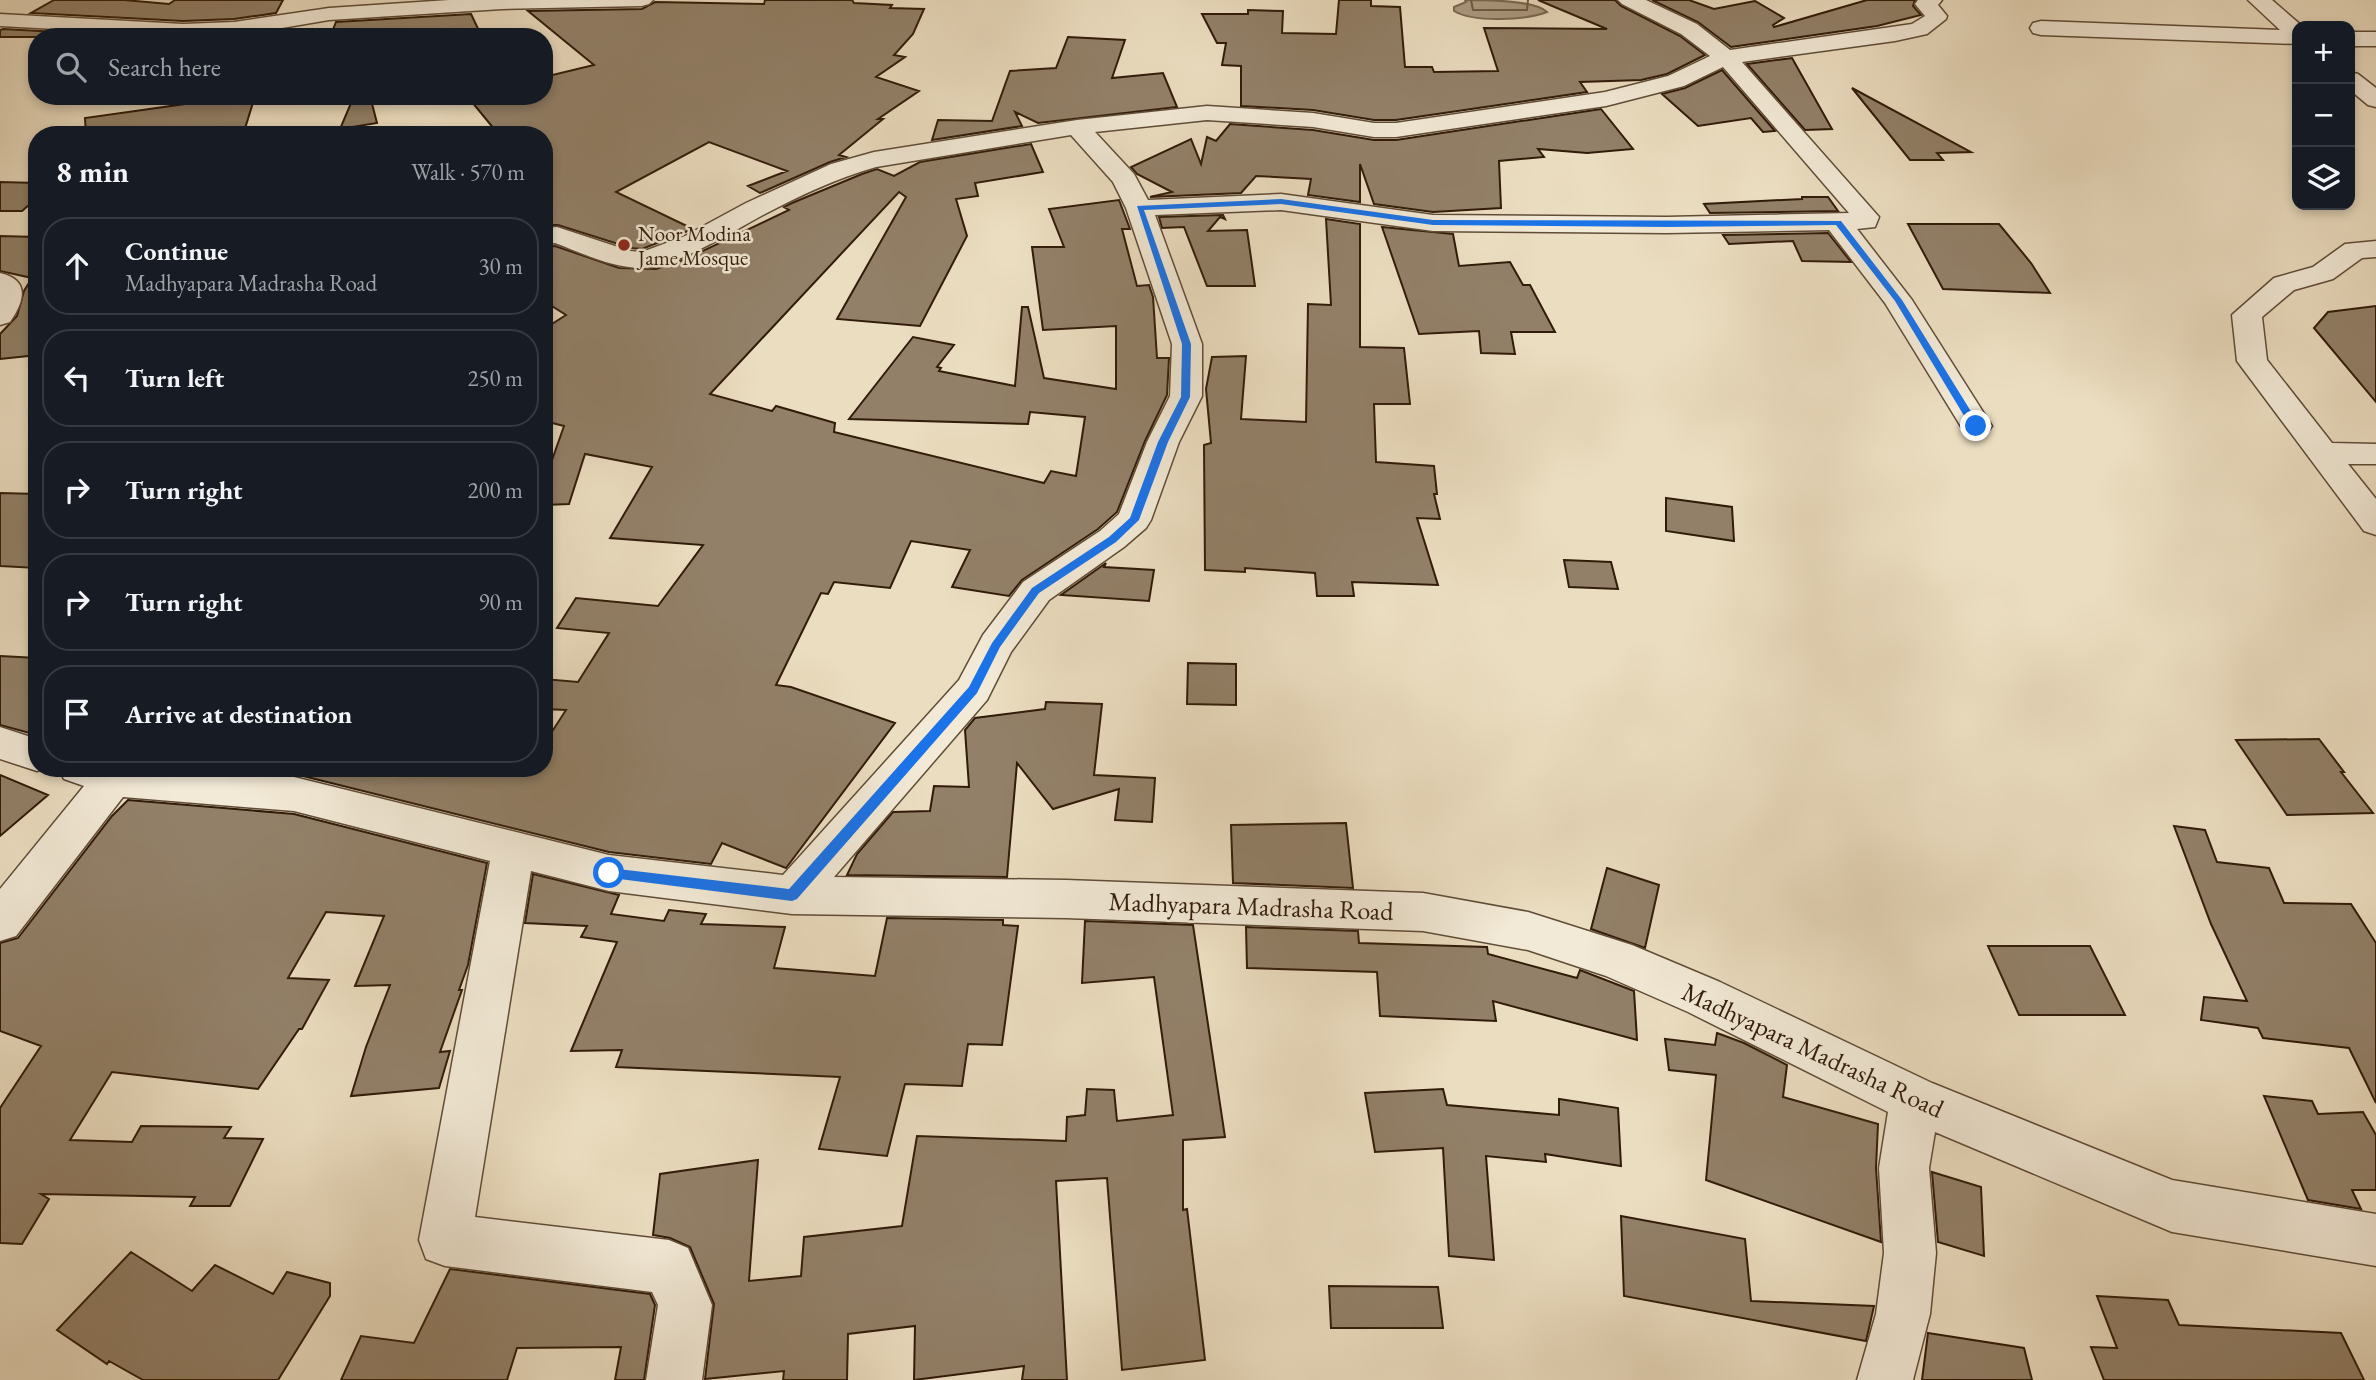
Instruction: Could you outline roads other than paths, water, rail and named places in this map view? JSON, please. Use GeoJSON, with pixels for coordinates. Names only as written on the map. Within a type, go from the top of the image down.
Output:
{"type":"FeatureCollection","features":[{"type":"Feature","properties":{"kind":"street"},"geometry":{"type":"LineString","coordinates":[[239,28],[329,14],[502,3],[642,0]]}},
{"type":"Feature","properties":{"kind":"street"},"geometry":{"type":"LineString","coordinates":[[1139,208],[1281,202],[1433,222],[1667,225],[1838,223],[1866,220],[1726,57],[1689,29],[1629,0]]}},
{"type":"Feature","properties":{"kind":"street"},"geometry":{"type":"LineString","coordinates":[[553,235],[627,259],[645,260],[695,242],[754,209],[840,169],[874,160],[1077,127],[1207,113],[1313,120],[1374,130],[1396,130],[1606,99],[1676,81],[1726,57],[1919,29],[1935,19],[1936,16],[1926,4],[1931,0]]}},
{"type":"Feature","properties":{"kind":"street"},"geometry":{"type":"LineString","coordinates":[[2259,0],[2292,30]]}},
{"type":"Feature","properties":{"kind":"street"},"geometry":{"type":"LineString","coordinates":[[323,28],[329,14]]}},
{"type":"Feature","properties":{"kind":"street"},"geometry":{"type":"LineString","coordinates":[[0,20],[133,28]]}},
{"type":"Feature","properties":{"kind":"street"},"geometry":{"type":"LineString","coordinates":[[2041,29],[2292,35]]}},
{"type":"Feature","properties":{"kind":"street"},"geometry":{"type":"LineString","coordinates":[[2355,39],[2376,39]]}},
{"type":"Feature","properties":{"kind":"street"},"geometry":{"type":"LineString","coordinates":[[2355,83],[2376,100]]}},
{"type":"Feature","properties":{"kind":"street"},"geometry":{"type":"LineString","coordinates":[[792,895],[973,690],[996,645],[1036,591],[1112,539],[1134,520],[1163,442],[1186,397],[1187,344],[1139,208],[1125,179],[1077,127]]}},
{"type":"Feature","properties":{"kind":"street"},"geometry":{"type":"LineString","coordinates":[[1838,223],[1898,300],[1976,426]]}},
{"type":"Feature","properties":{"kind":"street"},"geometry":{"type":"LineString","coordinates":[[2376,248],[2355,250],[2323,273],[2284,284],[2247,315],[2252,361],[2376,523]]}},
{"type":"Feature","properties":{"kind":"street"},"geometry":{"type":"LineString","coordinates":[[3,295],[28,288]]}},
{"type":"Feature","properties":{"kind":"street"},"geometry":{"type":"LineString","coordinates":[[2323,453],[2376,454]]}},
{"type":"Feature","properties":{"kind":"street"},"geometry":{"type":"LineString","coordinates":[[0,743],[28,752]]}},
{"type":"Feature","properties":{"kind":"street"},"geometry":{"type":"LineString","coordinates":[[0,922],[93,777]]}},
{"type":"Feature","properties":{"kind":"street","name":"Madhyapara Madrasha Road"},"geometry":{"type":"LineString","coordinates":[[125,777],[294,794],[609,873],[792,895],[1066,899],[1423,912],[1528,932],[1616,959],[1704,997],[1915,1100],[2172,1206],[2376,1240]]}},
{"type":"Feature","properties":{"kind":"street"},"geometry":{"type":"LineString","coordinates":[[513,849],[445,1240],[669,1267],[685,1305],[674,1380]]}},
{"type":"Feature","properties":{"kind":"street"},"geometry":{"type":"LineString","coordinates":[[1885,1380],[1903,1314],[1910,1253],[1904,1168],[1915,1100]]}},
{"type":"Feature","properties":{"kind":"water"},"geometry":{"type":"Polygon","coordinates":[[[1465,0],[1521,3],[1547,12],[1514,18],[1487,19],[1454,11],[1454,7],[1466,2],[1465,0]]]}},
{"type":"Feature","properties":{"kind":"place","name":"Noor Modina Jame Mosque"},"geometry":{"type":"Point","coordinates":[624,245]}}]}
